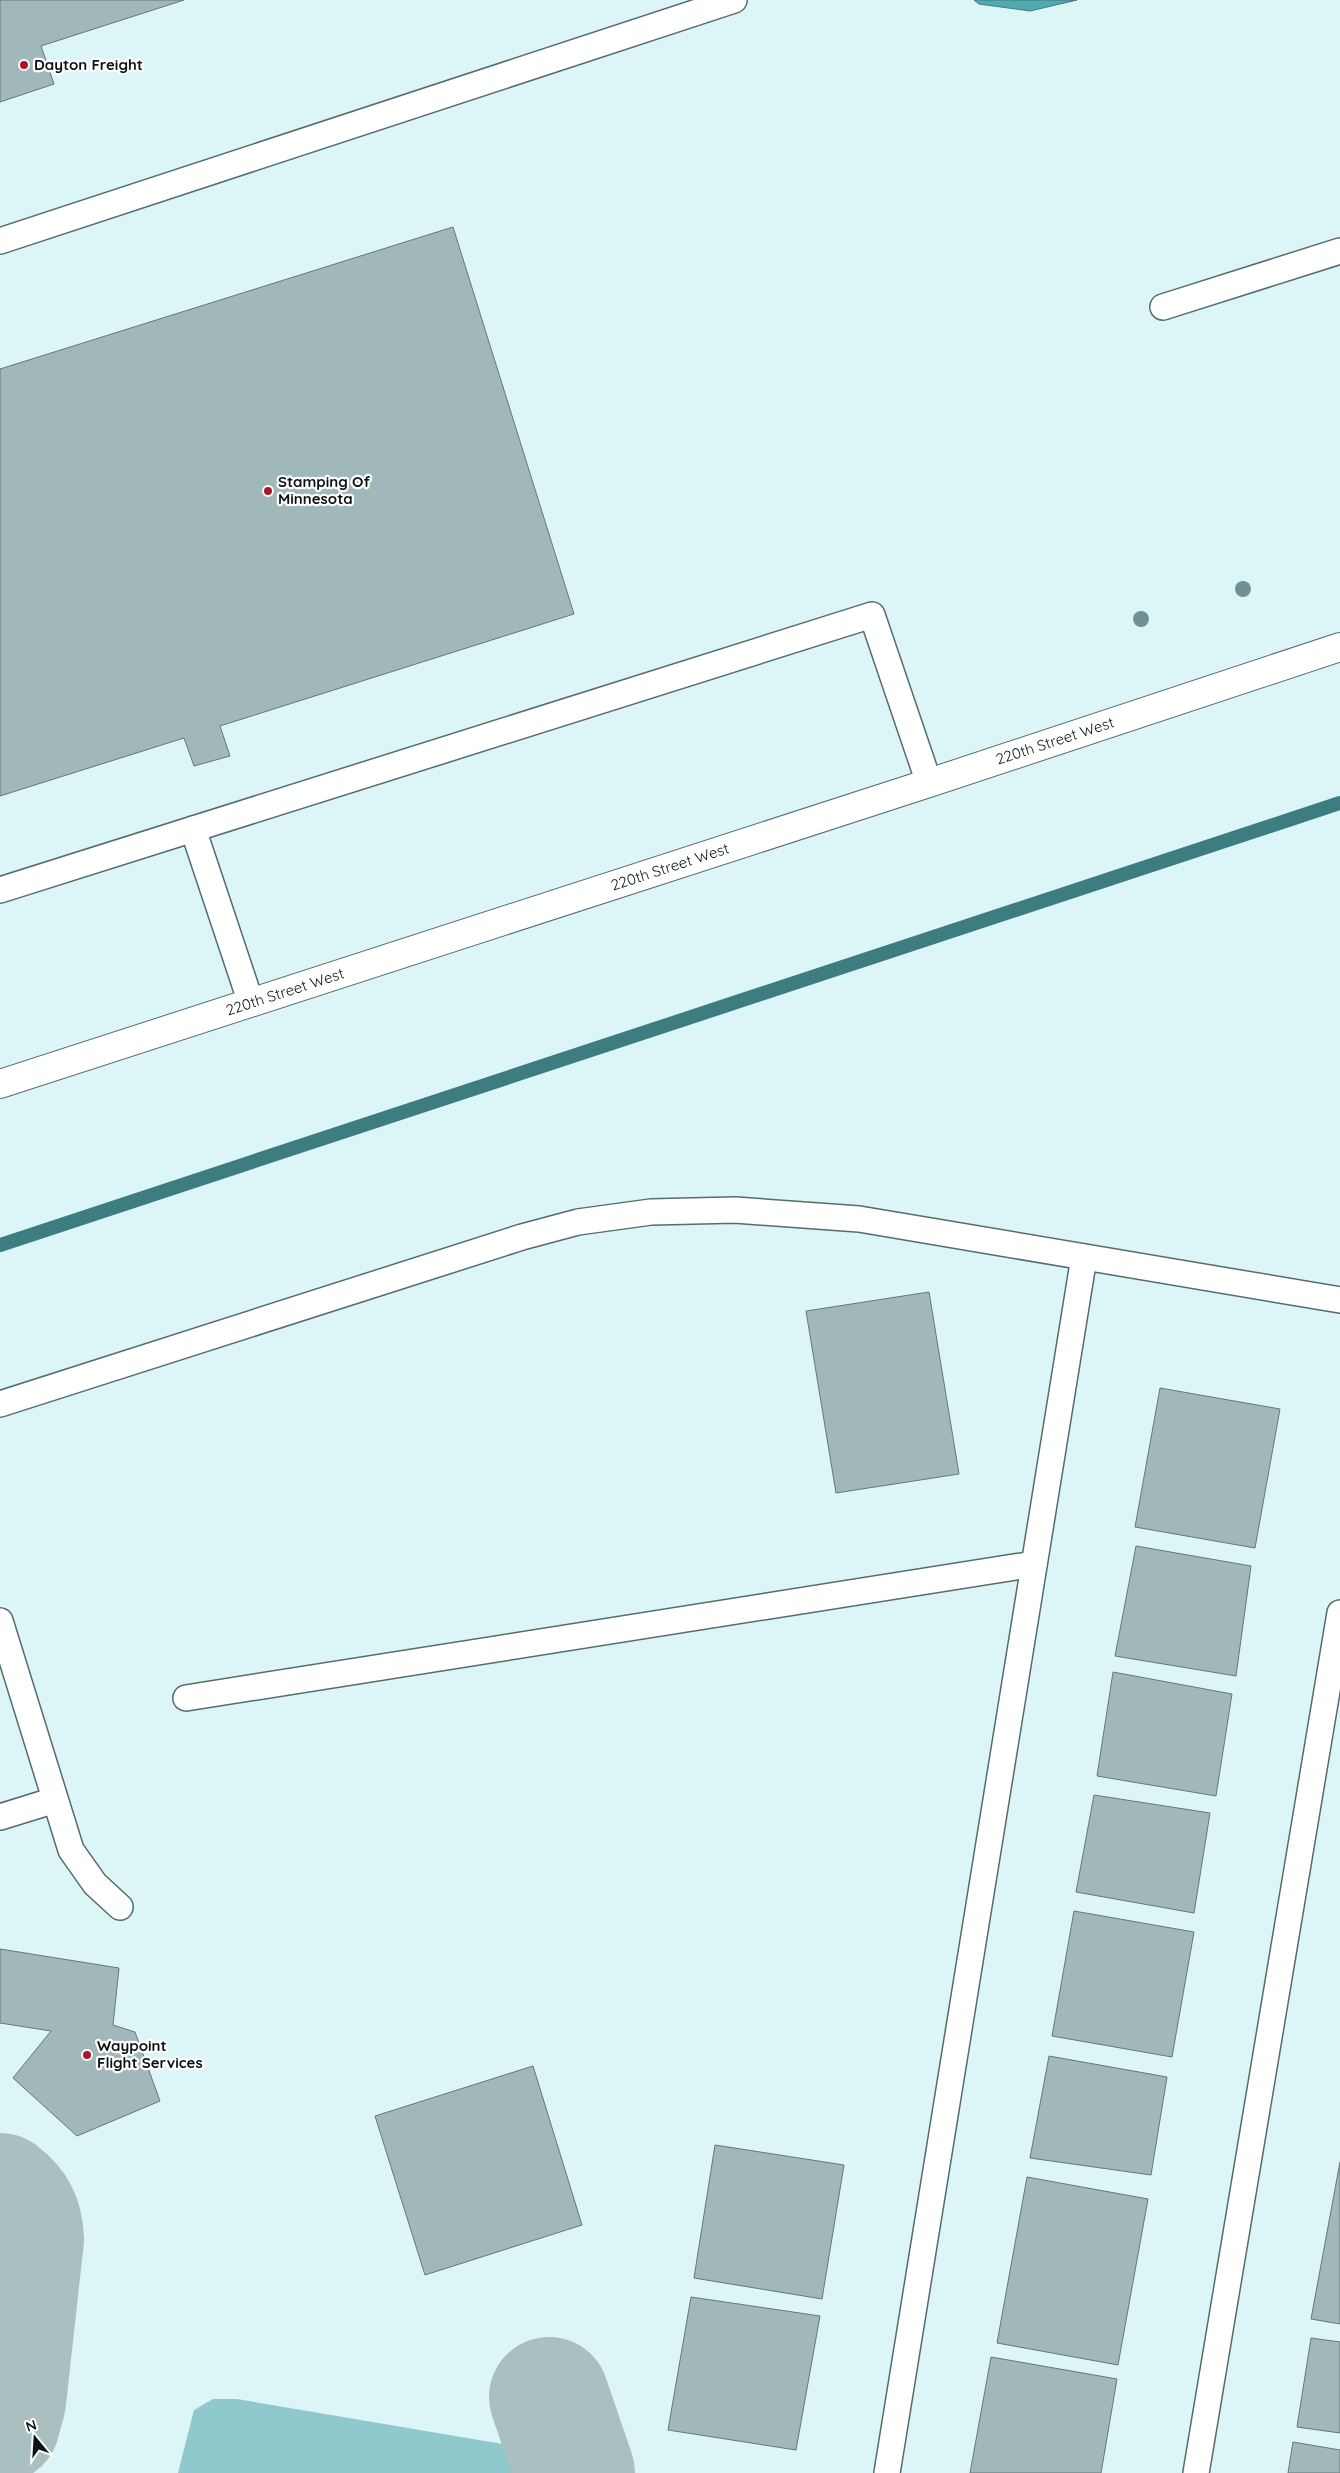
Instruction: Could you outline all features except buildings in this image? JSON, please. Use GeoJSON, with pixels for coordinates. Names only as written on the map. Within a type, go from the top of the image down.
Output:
{"type":"FeatureCollection","features":[{"type":"Feature","properties":{"kind":"street","name":"220th Street West"},"geometry":{"type":"LineString","coordinates":[[0,1084],[929,783],[1340,647]]}},
{"type":"Feature","properties":{"kind":"lane"},"geometry":{"type":"LineString","coordinates":[[0,240],[734,0]]}},
{"type":"Feature","properties":{"kind":"lane"},"geometry":{"type":"LineString","coordinates":[[1164,307],[1340,251]]}},
{"type":"Feature","properties":{"kind":"lane"},"geometry":{"type":"LineString","coordinates":[[0,890],[872,615],[929,783]]}},
{"type":"Feature","properties":{"kind":"lane"},"geometry":{"type":"LineString","coordinates":[[193,829],[251,1003]]}},
{"type":"Feature","properties":{"kind":"lane"},"geometry":{"type":"LineString","coordinates":[[0,1404],[522,1237],[578,1222],[651,1212],[735,1210],[859,1219],[1340,1300]]}},
{"type":"Feature","properties":{"kind":"lane"},"geometry":{"type":"LineString","coordinates":[[887,2473],[1084,1257]]}},
{"type":"Feature","properties":{"kind":"lane"},"geometry":{"type":"LineString","coordinates":[[186,1698],[1034,1564]]}},
{"type":"Feature","properties":{"kind":"lane"},"geometry":{"type":"LineString","coordinates":[[1196,2473],[1340,1612]]}},
{"type":"Feature","properties":{"kind":"lane"},"geometry":{"type":"LineString","coordinates":[[0,1621],[72,1850],[95,1884],[120,1907]]}},
{"type":"Feature","properties":{"kind":"lane"},"geometry":{"type":"LineString","coordinates":[[0,1818],[55,1800]]}},
{"type":"Feature","properties":{"kind":"shaded area"},"geometry":{"type":"Polygon","coordinates":[[[974,0],[1077,0],[1030,11],[979,4],[974,0]]]}},
{"type":"Feature","properties":{"kind":"shaded area"},"geometry":{"type":"Polygon","coordinates":[[[213,2399],[237,2399],[514,2446],[528,2467],[529,2473],[178,2473],[194,2410],[213,2399]]]}},
{"type":"Feature","properties":{"kind":"waterway"},"geometry":{"type":"LineString","coordinates":[[0,1245],[1340,803]]}},
{"type":"Feature","properties":{"kind":"taxiway"},"geometry":{"type":"LineString","coordinates":[[0,2193],[18,2213],[24,2239],[6,2401],[0,2423]]}},
{"type":"Feature","properties":{"kind":"taxiway"},"geometry":{"type":"LineString","coordinates":[[549,2397],[575,2473]]}},
{"type":"Feature","properties":{"kind":"place","name":"Dayton Freight"},"geometry":{"type":"Point","coordinates":[24,65]}},
{"type":"Feature","properties":{"kind":"place","name":"Stamping Of Minnesota"},"geometry":{"type":"Point","coordinates":[268,491]}},
{"type":"Feature","properties":{"kind":"place","name":"Waypoint Flight Services"},"geometry":{"type":"Point","coordinates":[87,2055]}}]}
